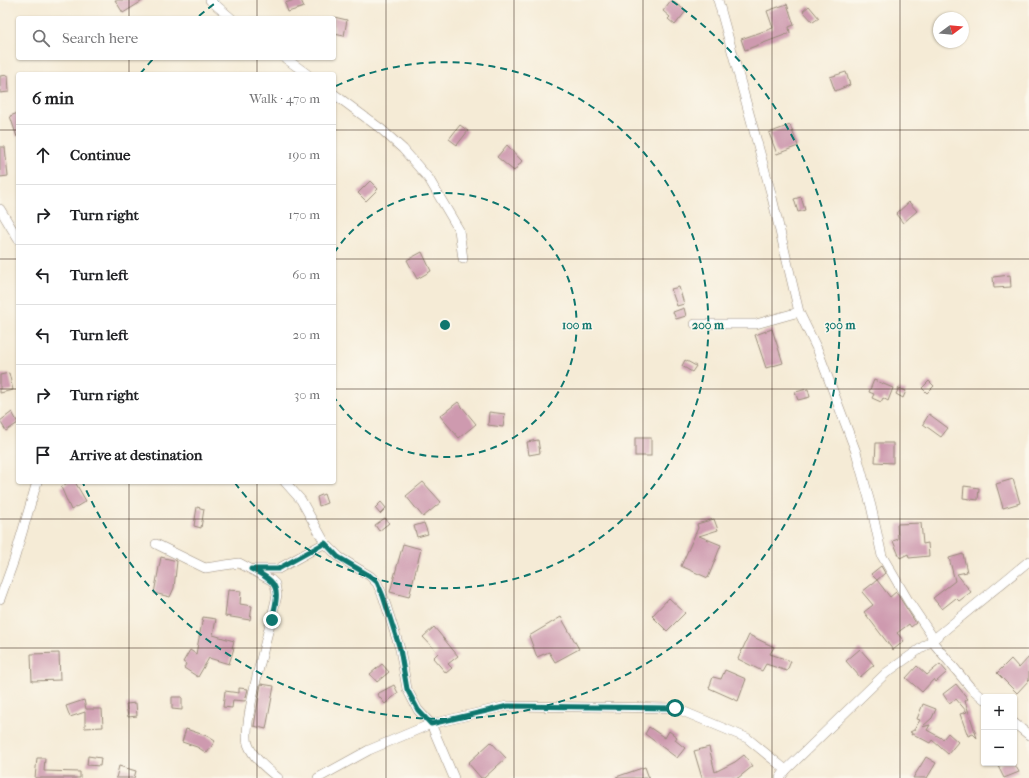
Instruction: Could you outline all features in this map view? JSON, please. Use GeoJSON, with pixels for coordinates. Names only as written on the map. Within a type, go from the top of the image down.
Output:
{"type":"FeatureCollection","features":[{"type":"Feature","properties":{"kind":"street"},"geometry":{"type":"LineString","coordinates":[[210,0],[229,16]]}},
{"type":"Feature","properties":{"kind":"street"},"geometry":{"type":"LineString","coordinates":[[718,0],[771,194],[799,312],[818,351],[856,452],[871,506],[882,556],[932,639],[970,687],[981,696]]}},
{"type":"Feature","properties":{"kind":"street"},"geometry":{"type":"LineString","coordinates":[[288,60],[304,72]]}},
{"type":"Feature","properties":{"kind":"street"},"geometry":{"type":"LineString","coordinates":[[336,96],[387,134],[403,149],[428,179],[459,230],[463,259]]}},
{"type":"Feature","properties":{"kind":"street"},"geometry":{"type":"LineString","coordinates":[[0,209],[16,236]]}},
{"type":"Feature","properties":{"kind":"street"},"geometry":{"type":"LineString","coordinates":[[695,324],[756,324],[799,312]]}},
{"type":"Feature","properties":{"kind":"street"},"geometry":{"type":"LineString","coordinates":[[0,599],[14,560],[36,484]]}},
{"type":"Feature","properties":{"kind":"street"},"geometry":{"type":"LineString","coordinates":[[287,484],[301,500],[325,543],[338,557],[370,576],[377,582],[400,649],[407,689],[418,710],[431,724],[454,778]]}},
{"type":"Feature","properties":{"kind":"street"},"geometry":{"type":"LineString","coordinates":[[251,569],[278,569],[325,543]]}},
{"type":"Feature","properties":{"kind":"street"},"geometry":{"type":"LineString","coordinates":[[156,544],[205,568],[234,563],[251,569],[271,580],[275,584],[278,595],[259,672],[246,736],[252,753],[278,778]]}},
{"type":"Feature","properties":{"kind":"street"},"geometry":{"type":"LineString","coordinates":[[780,778],[786,770],[886,673],[932,639],[1029,561]]}},
{"type":"Feature","properties":{"kind":"street"},"geometry":{"type":"LineString","coordinates":[[318,778],[369,750],[431,724],[508,706],[675,708],[747,738],[786,770]]}},
{"type":"Feature","properties":{"kind":"street"},"geometry":{"type":"LineString","coordinates":[[1017,725],[1029,735]]}},
{"type":"Feature","properties":{"kind":"building"},"geometry":{"type":"Polygon","coordinates":[[[115,0],[144,0],[123,13],[115,0]]]}},
{"type":"Feature","properties":{"kind":"building"},"geometry":{"type":"Polygon","coordinates":[[[294,0],[301,0],[304,7],[288,12],[285,3],[294,0]]]}},
{"type":"Feature","properties":{"kind":"building"},"geometry":{"type":"Polygon","coordinates":[[[671,0],[686,11],[675,25],[668,19],[670,17],[663,11],[671,0]]]}},
{"type":"Feature","properties":{"kind":"building"},"geometry":{"type":"Polygon","coordinates":[[[787,4],[794,25],[789,27],[790,33],[745,50],[741,39],[773,28],[767,11],[787,4]]]}},
{"type":"Feature","properties":{"kind":"building"},"geometry":{"type":"Polygon","coordinates":[[[809,6],[819,18],[813,22],[803,11],[809,6]]]}},
{"type":"Feature","properties":{"kind":"building"},"geometry":{"type":"Polygon","coordinates":[[[336,17],[347,20],[344,36],[336,34],[336,17]]]}},
{"type":"Feature","properties":{"kind":"building"},"geometry":{"type":"Polygon","coordinates":[[[846,72],[850,85],[835,91],[830,77],[846,72]]]}},
{"type":"Feature","properties":{"kind":"building"},"geometry":{"type":"Polygon","coordinates":[[[8,75],[9,92],[0,93],[0,76],[8,75]]]}},
{"type":"Feature","properties":{"kind":"building"},"geometry":{"type":"Polygon","coordinates":[[[16,114],[16,134],[10,116],[16,114]]]}},
{"type":"Feature","properties":{"kind":"building"},"geometry":{"type":"Polygon","coordinates":[[[460,125],[468,131],[457,145],[449,139],[460,125]]]}},
{"type":"Feature","properties":{"kind":"building"},"geometry":{"type":"Polygon","coordinates":[[[790,125],[798,146],[777,154],[769,133],[790,125]]]}},
{"type":"Feature","properties":{"kind":"building"},"geometry":{"type":"Polygon","coordinates":[[[507,145],[522,161],[514,171],[497,157],[507,145]]]}},
{"type":"Feature","properties":{"kind":"building"},"geometry":{"type":"Polygon","coordinates":[[[0,147],[5,147],[8,176],[0,177],[0,147]]]}},
{"type":"Feature","properties":{"kind":"building"},"geometry":{"type":"Polygon","coordinates":[[[370,181],[378,189],[366,201],[358,193],[370,181]]]}},
{"type":"Feature","properties":{"kind":"building"},"geometry":{"type":"Polygon","coordinates":[[[801,197],[805,210],[798,212],[794,199],[801,197]]]}},
{"type":"Feature","properties":{"kind":"building"},"geometry":{"type":"Polygon","coordinates":[[[909,202],[917,211],[903,223],[896,214],[909,202]]]}},
{"type":"Feature","properties":{"kind":"building"},"geometry":{"type":"Polygon","coordinates":[[[422,252],[431,271],[417,279],[407,260],[422,252]]]}},
{"type":"Feature","properties":{"kind":"building"},"geometry":{"type":"Polygon","coordinates":[[[1010,275],[1011,287],[994,288],[993,277],[1010,275]]]}},
{"type":"Feature","properties":{"kind":"building"},"geometry":{"type":"Polygon","coordinates":[[[679,287],[684,304],[677,306],[671,289],[679,287]]]}},
{"type":"Feature","properties":{"kind":"building"},"geometry":{"type":"Polygon","coordinates":[[[684,308],[686,316],[676,319],[673,312],[684,308]]]}},
{"type":"Feature","properties":{"kind":"building"},"geometry":{"type":"Polygon","coordinates":[[[772,329],[783,363],[766,368],[755,335],[772,329]]]}},
{"type":"Feature","properties":{"kind":"building"},"geometry":{"type":"Polygon","coordinates":[[[685,360],[696,366],[692,372],[682,366],[685,360]]]}},
{"type":"Feature","properties":{"kind":"building"},"geometry":{"type":"Polygon","coordinates":[[[9,373],[13,390],[0,393],[0,375],[9,373]]]}},
{"type":"Feature","properties":{"kind":"building"},"geometry":{"type":"Polygon","coordinates":[[[874,380],[893,388],[888,401],[883,398],[881,402],[872,398],[874,394],[869,392],[874,380]]]}},
{"type":"Feature","properties":{"kind":"building"},"geometry":{"type":"Polygon","coordinates":[[[929,381],[934,386],[927,393],[922,388],[929,381]]]}},
{"type":"Feature","properties":{"kind":"building"},"geometry":{"type":"Polygon","coordinates":[[[899,388],[906,391],[903,398],[896,394],[899,388]]]}},
{"type":"Feature","properties":{"kind":"building"},"geometry":{"type":"Polygon","coordinates":[[[808,389],[810,397],[798,400],[795,392],[808,389]]]}},
{"type":"Feature","properties":{"kind":"building"},"geometry":{"type":"Polygon","coordinates":[[[458,402],[476,424],[459,438],[440,416],[458,402]]]}},
{"type":"Feature","properties":{"kind":"building"},"geometry":{"type":"Polygon","coordinates":[[[12,412],[16,419],[16,424],[6,431],[0,421],[12,412]]]}},
{"type":"Feature","properties":{"kind":"building"},"geometry":{"type":"Polygon","coordinates":[[[489,412],[505,414],[503,427],[488,425],[489,412]]]}},
{"type":"Feature","properties":{"kind":"building"},"geometry":{"type":"Polygon","coordinates":[[[929,414],[948,428],[941,437],[923,424],[929,414]]]}},
{"type":"Feature","properties":{"kind":"building"},"geometry":{"type":"Polygon","coordinates":[[[635,438],[651,438],[651,456],[635,456],[635,438]]]}},
{"type":"Feature","properties":{"kind":"building"},"geometry":{"type":"Polygon","coordinates":[[[538,440],[540,453],[529,455],[527,442],[538,440]]]}},
{"type":"Feature","properties":{"kind":"building"},"geometry":{"type":"Polygon","coordinates":[[[876,443],[893,443],[893,463],[875,462],[876,443]]]}},
{"type":"Feature","properties":{"kind":"building"},"geometry":{"type":"Polygon","coordinates":[[[1013,479],[1020,503],[1003,508],[996,484],[1013,479]]]}},
{"type":"Feature","properties":{"kind":"building"},"geometry":{"type":"Polygon","coordinates":[[[423,482],[441,502],[423,517],[406,496],[423,482]]]}},
{"type":"Feature","properties":{"kind":"building"},"geometry":{"type":"Polygon","coordinates":[[[66,484],[76,484],[86,501],[71,510],[61,487],[66,484]]]}},
{"type":"Feature","properties":{"kind":"building"},"geometry":{"type":"Polygon","coordinates":[[[964,486],[979,488],[978,500],[963,498],[964,486]]]}},
{"type":"Feature","properties":{"kind":"building"},"geometry":{"type":"Polygon","coordinates":[[[324,494],[327,503],[319,506],[317,497],[324,494]]]}},
{"type":"Feature","properties":{"kind":"building"},"geometry":{"type":"Polygon","coordinates":[[[381,502],[386,508],[380,514],[375,508],[381,502]]]}},
{"type":"Feature","properties":{"kind":"building"},"geometry":{"type":"Polygon","coordinates":[[[197,507],[204,509],[201,528],[194,526],[197,507]]]}},
{"type":"Feature","properties":{"kind":"building"},"geometry":{"type":"Polygon","coordinates":[[[385,518],[389,523],[379,531],[375,525],[385,518]]]}},
{"type":"Feature","properties":{"kind":"building"},"geometry":{"type":"Polygon","coordinates":[[[714,519],[718,530],[699,536],[721,545],[708,578],[681,566],[698,528],[697,524],[714,519]]]}},
{"type":"Feature","properties":{"kind":"building"},"geometry":{"type":"Polygon","coordinates":[[[424,523],[428,534],[417,537],[414,526],[424,523]]]}},
{"type":"Feature","properties":{"kind":"building"},"geometry":{"type":"Polygon","coordinates":[[[921,523],[923,544],[928,543],[929,556],[909,558],[908,554],[900,558],[893,541],[898,539],[897,524],[921,523]]]}},
{"type":"Feature","properties":{"kind":"building"},"geometry":{"type":"Polygon","coordinates":[[[403,544],[421,549],[409,597],[390,592],[403,544]]]}},
{"type":"Feature","properties":{"kind":"building"},"geometry":{"type":"Polygon","coordinates":[[[963,554],[967,572],[957,574],[971,592],[959,601],[956,598],[942,609],[933,598],[955,581],[949,558],[963,554]]]}},
{"type":"Feature","properties":{"kind":"building"},"geometry":{"type":"Polygon","coordinates":[[[161,557],[177,561],[174,588],[170,597],[154,593],[161,557]]]}},
{"type":"Feature","properties":{"kind":"building"},"geometry":{"type":"Polygon","coordinates":[[[881,566],[885,573],[877,580],[871,574],[881,566]]]}},
{"type":"Feature","properties":{"kind":"building"},"geometry":{"type":"Polygon","coordinates":[[[877,580],[890,597],[896,592],[916,623],[911,627],[909,624],[897,633],[904,641],[893,650],[864,612],[873,605],[862,592],[877,580]]]}},
{"type":"Feature","properties":{"kind":"building"},"geometry":{"type":"Polygon","coordinates":[[[228,590],[241,591],[240,604],[252,606],[250,620],[225,616],[228,590]]]}},
{"type":"Feature","properties":{"kind":"building"},"geometry":{"type":"Polygon","coordinates":[[[669,598],[685,613],[667,631],[652,616],[669,598]]]}},
{"type":"Feature","properties":{"kind":"building"},"geometry":{"type":"Polygon","coordinates":[[[203,617],[216,619],[213,635],[234,641],[232,648],[234,648],[229,664],[209,658],[198,677],[184,668],[186,664],[183,662],[190,650],[196,654],[203,617]]]}},
{"type":"Feature","properties":{"kind":"building"},"geometry":{"type":"Polygon","coordinates":[[[561,617],[579,649],[555,662],[549,652],[537,657],[529,636],[561,617]]]}},
{"type":"Feature","properties":{"kind":"building"},"geometry":{"type":"Polygon","coordinates":[[[434,627],[458,656],[448,664],[452,668],[446,673],[433,658],[438,653],[423,637],[434,627]]]}},
{"type":"Feature","properties":{"kind":"building"},"geometry":{"type":"Polygon","coordinates":[[[749,635],[774,647],[770,654],[791,661],[787,671],[766,664],[762,671],[738,659],[749,635]]]}},
{"type":"Feature","properties":{"kind":"building"},"geometry":{"type":"Polygon","coordinates":[[[860,649],[874,665],[860,677],[846,661],[860,649]]]}},
{"type":"Feature","properties":{"kind":"building"},"geometry":{"type":"Polygon","coordinates":[[[59,653],[60,680],[32,681],[31,654],[59,653]]]}},
{"type":"Feature","properties":{"kind":"building"},"geometry":{"type":"Polygon","coordinates":[[[1029,657],[1029,680],[1017,693],[997,673],[1011,659],[1019,668],[1029,657]]]}},
{"type":"Feature","properties":{"kind":"building"},"geometry":{"type":"Polygon","coordinates":[[[382,664],[389,672],[377,682],[370,674],[382,664]]]}},
{"type":"Feature","properties":{"kind":"building"},"geometry":{"type":"Polygon","coordinates":[[[940,664],[947,672],[936,682],[934,679],[922,692],[906,678],[917,666],[927,675],[940,664]]]}},
{"type":"Feature","properties":{"kind":"building"},"geometry":{"type":"Polygon","coordinates":[[[725,670],[746,679],[738,701],[709,688],[713,677],[721,679],[725,670]]]}},
{"type":"Feature","properties":{"kind":"building"},"geometry":{"type":"Polygon","coordinates":[[[261,684],[274,686],[266,729],[254,726],[261,684]]]}},
{"type":"Feature","properties":{"kind":"building"},"geometry":{"type":"Polygon","coordinates":[[[956,684],[968,699],[965,701],[977,738],[973,734],[968,736],[960,714],[967,712],[956,699],[949,703],[943,694],[956,684]]]}},
{"type":"Feature","properties":{"kind":"building"},"geometry":{"type":"Polygon","coordinates":[[[394,685],[398,693],[385,704],[377,694],[394,685]]]}},
{"type":"Feature","properties":{"kind":"building"},"geometry":{"type":"Polygon","coordinates":[[[239,688],[248,689],[245,701],[233,700],[232,708],[223,707],[225,691],[239,693],[239,688]]]}},
{"type":"Feature","properties":{"kind":"building"},"geometry":{"type":"Polygon","coordinates":[[[172,697],[182,697],[182,710],[172,709],[172,697]]]}},
{"type":"Feature","properties":{"kind":"building"},"geometry":{"type":"Polygon","coordinates":[[[84,700],[86,709],[102,709],[103,727],[85,728],[85,712],[70,717],[66,706],[84,700]]]}},
{"type":"Feature","properties":{"kind":"building"},"geometry":{"type":"Polygon","coordinates":[[[136,703],[137,716],[128,717],[126,704],[136,703]]]}},
{"type":"Feature","properties":{"kind":"building"},"geometry":{"type":"Polygon","coordinates":[[[923,704],[936,709],[932,718],[922,727],[930,725],[927,730],[943,739],[948,733],[958,742],[948,754],[932,740],[930,743],[913,734],[911,735],[912,733],[910,732],[914,730],[920,720],[917,719],[923,704]]]}},
{"type":"Feature","properties":{"kind":"building"},"geometry":{"type":"Polygon","coordinates":[[[649,727],[665,738],[669,731],[677,737],[675,740],[685,748],[677,758],[645,734],[649,727]]]}},
{"type":"Feature","properties":{"kind":"building"},"geometry":{"type":"Polygon","coordinates":[[[186,729],[207,736],[215,741],[207,753],[197,747],[182,742],[186,729]]]}},
{"type":"Feature","properties":{"kind":"building"},"geometry":{"type":"Polygon","coordinates":[[[491,742],[506,758],[484,778],[481,778],[468,763],[491,742]]]}},
{"type":"Feature","properties":{"kind":"building"},"geometry":{"type":"Polygon","coordinates":[[[709,747],[715,772],[735,762],[744,755],[753,766],[738,778],[702,778],[694,751],[709,747]]]}},
{"type":"Feature","properties":{"kind":"building"},"geometry":{"type":"Polygon","coordinates":[[[88,756],[101,758],[100,766],[87,765],[88,756]]]}},
{"type":"Feature","properties":{"kind":"building"},"geometry":{"type":"Polygon","coordinates":[[[926,757],[936,763],[927,778],[913,778],[926,757]]]}},
{"type":"Feature","properties":{"kind":"building"},"geometry":{"type":"Polygon","coordinates":[[[37,758],[45,758],[44,771],[80,772],[80,778],[35,778],[37,758]]]}},
{"type":"Feature","properties":{"kind":"building"},"geometry":{"type":"Polygon","coordinates":[[[119,766],[136,771],[134,778],[116,778],[119,766]]]}},
{"type":"Feature","properties":{"kind":"building"},"geometry":{"type":"Polygon","coordinates":[[[998,766],[1016,766],[1019,772],[1004,778],[998,766]]]}},
{"type":"Feature","properties":{"kind":"building"},"geometry":{"type":"Polygon","coordinates":[[[645,767],[649,778],[616,778],[616,777],[645,767]]]}},
{"type":"Feature","properties":{"kind":"route"},"geometry":{"type":"LineString","coordinates":[[272,620],[278,595],[277,588],[275,584],[265,575],[251,569],[278,569],[325,543],[338,557],[358,568],[377,582],[400,649],[407,689],[418,710],[431,724],[508,706],[675,708]]}}]}
